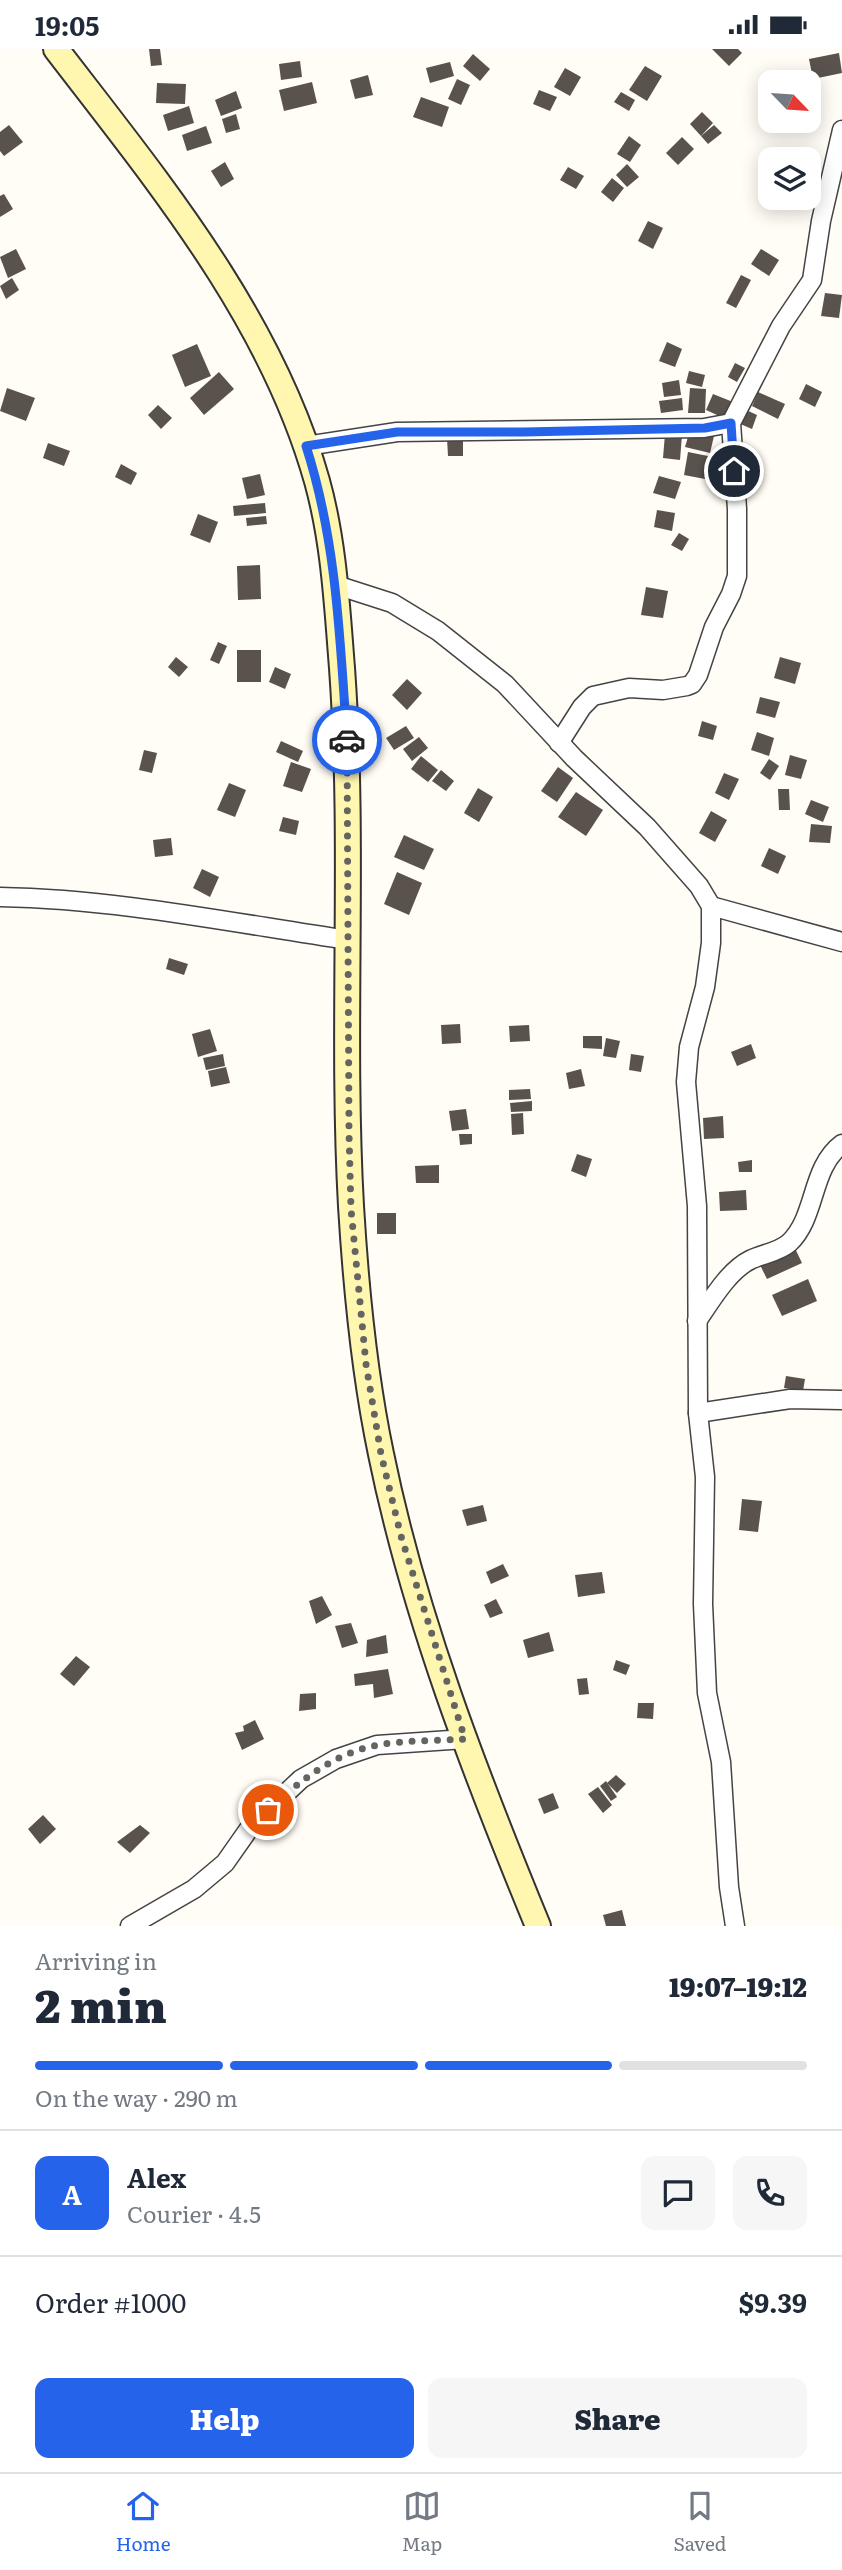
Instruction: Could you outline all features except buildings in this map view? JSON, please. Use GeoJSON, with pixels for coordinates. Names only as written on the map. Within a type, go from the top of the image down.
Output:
{"type":"FeatureCollection","features":[{"type":"Feature","properties":{"kind":"main road"},"geometry":{"type":"LineString","coordinates":[[55,49],[151,173],[230,287],[275,372],[306,446],[327,525],[336,585],[348,751],[351,1209],[366,1364],[381,1454],[401,1536],[465,1739],[538,1926]]}},
{"type":"Feature","properties":{"kind":"street"},"geometry":{"type":"LineString","coordinates":[[559,743],[582,707],[593,696],[629,688],[677,689],[687,687],[695,680],[714,627],[737,576],[737,509],[731,423],[781,326],[812,280],[821,221],[842,130]]}},
{"type":"Feature","properties":{"kind":"street"},"geometry":{"type":"LineString","coordinates":[[306,446],[397,432],[691,429],[731,423]]}},
{"type":"Feature","properties":{"kind":"street"},"geometry":{"type":"LineString","coordinates":[[336,585],[392,603],[438,631],[505,684],[559,743],[647,827],[699,885],[711,906],[711,943],[705,987],[689,1047],[685,1083],[697,1206],[698,1413],[705,1477],[703,1604],[707,1693],[720,1762],[729,1887],[736,1926]]}},
{"type":"Feature","properties":{"kind":"street"},"geometry":{"type":"LineString","coordinates":[[0,897],[128,907],[348,940]]}},
{"type":"Feature","properties":{"kind":"street"},"geometry":{"type":"LineString","coordinates":[[711,906],[842,942]]}},
{"type":"Feature","properties":{"kind":"street"},"geometry":{"type":"LineString","coordinates":[[697,1321],[739,1266],[788,1243],[802,1224],[818,1178],[834,1151],[842,1144]]}},
{"type":"Feature","properties":{"kind":"street"},"geometry":{"type":"LineString","coordinates":[[698,1413],[790,1399],[842,1400]]}},
{"type":"Feature","properties":{"kind":"street"},"geometry":{"type":"LineString","coordinates":[[130,1926],[194,1889],[225,1863],[251,1826],[301,1779],[335,1759],[377,1745],[465,1739]]}},
{"type":"Feature","properties":{"kind":"way so far"},"geometry":{"type":"LineString","coordinates":[[268,1810],[301,1779],[335,1759],[377,1745],[465,1739],[435,1651],[401,1536],[381,1454],[366,1364],[351,1209],[347,740]]}},
{"type":"Feature","properties":{"kind":"route"},"geometry":{"type":"LineString","coordinates":[[347,740],[336,585],[318,483],[306,446],[397,432],[705,428],[731,423],[734,471]]}}]}
